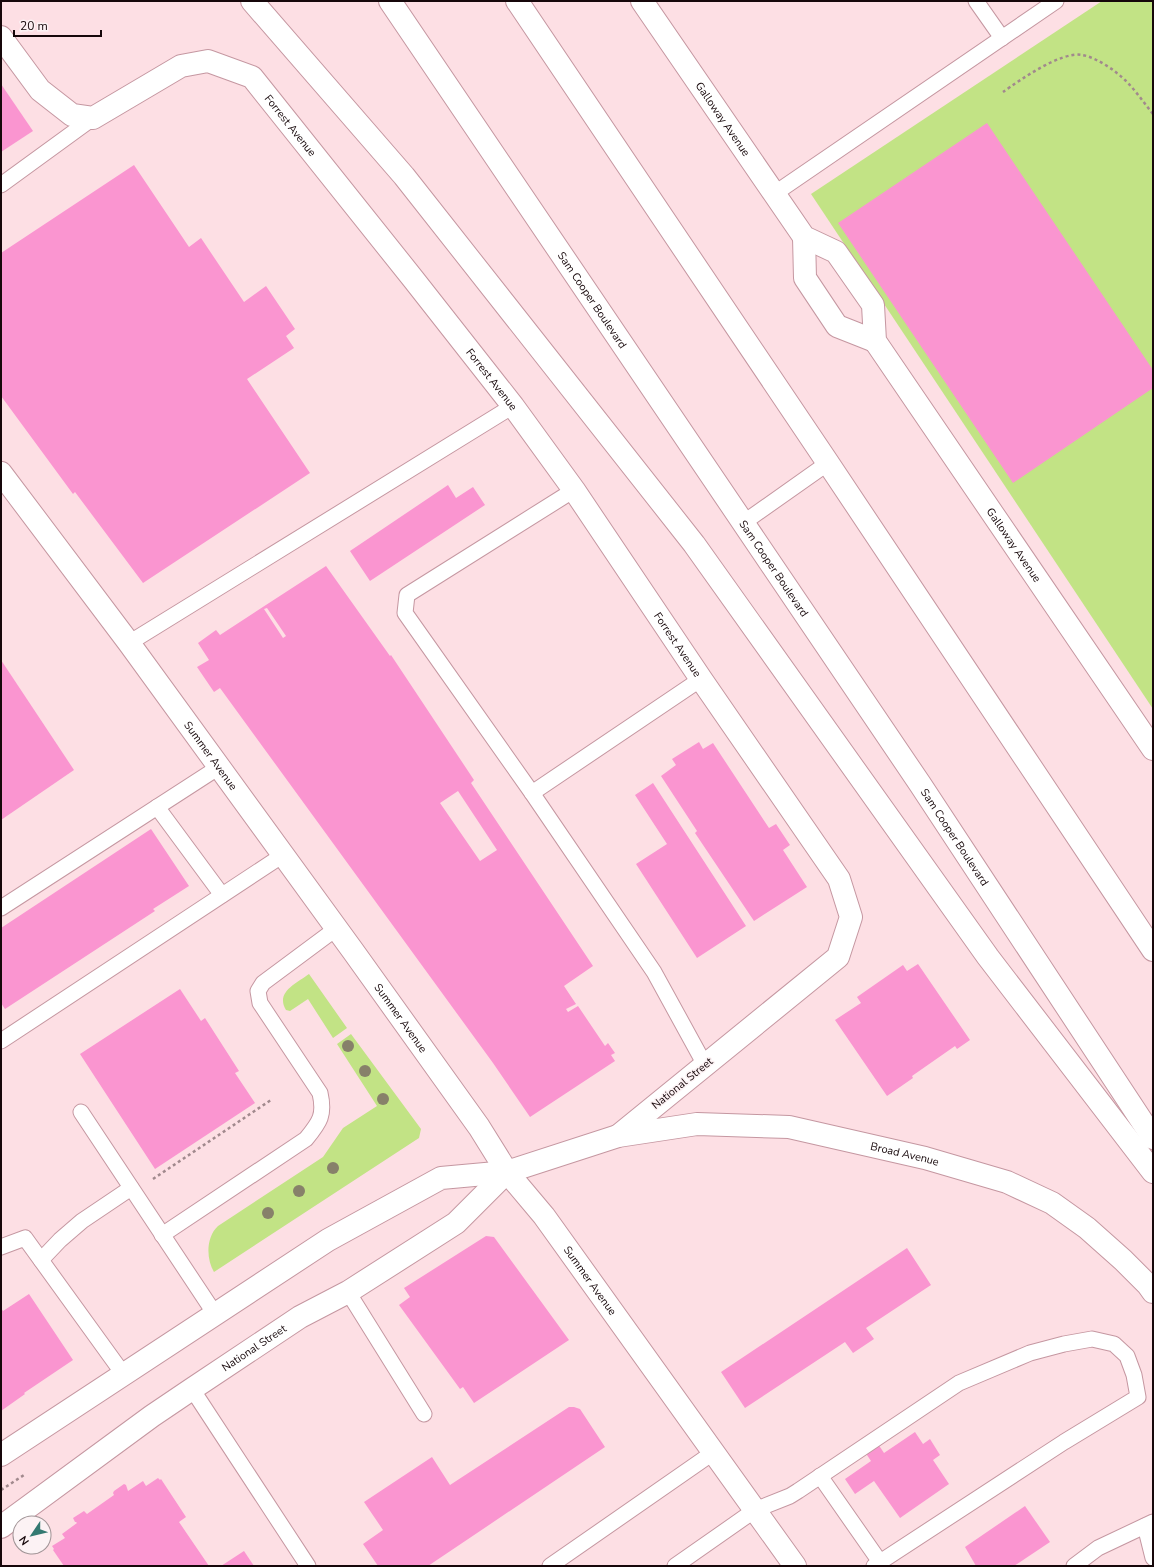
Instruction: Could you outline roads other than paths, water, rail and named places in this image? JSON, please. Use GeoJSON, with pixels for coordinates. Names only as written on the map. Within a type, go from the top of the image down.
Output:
{"type":"FeatureCollection","features":[{"type":"Feature","properties":{"kind":"main road"},"geometry":{"type":"LineString","coordinates":[[252,1],[404,176],[694,544],[988,957],[1153,1172]]}},
{"type":"Feature","properties":{"kind":"main road","name":"Sam Cooper Boulevard"},"geometry":{"type":"LineString","coordinates":[[390,1],[920,784],[1153,1138]]}},
{"type":"Feature","properties":{"kind":"main road"},"geometry":{"type":"LineString","coordinates":[[517,1],[1153,950]]}},
{"type":"Feature","properties":{"kind":"main road","name":"Galloway Avenue"},"geometry":{"type":"LineString","coordinates":[[642,1],[804,237],[836,252],[874,305],[875,341],[1153,749]]}},
{"type":"Feature","properties":{"kind":"main road"},"geometry":{"type":"LineString","coordinates":[[1,36],[40,90],[72,115],[93,118]]}},
{"type":"Feature","properties":{"kind":"main road","name":"Forrest Avenue"},"geometry":{"type":"LineString","coordinates":[[93,118],[181,66],[208,61],[252,77],[513,406],[574,490],[701,679],[839,879],[852,917],[838,957]]}},
{"type":"Feature","properties":{"kind":"main road"},"geometry":{"type":"LineString","coordinates":[[804,237],[804,278],[838,326],[875,341]]}},
{"type":"Feature","properties":{"kind":"main road","name":"Summer Avenue"},"geometry":{"type":"LineString","coordinates":[[1,473],[129,644],[337,928],[479,1127],[507,1172],[544,1216],[795,1566]]}},
{"type":"Feature","properties":{"kind":"main road","name":"National Street"},"geometry":{"type":"LineString","coordinates":[[1,1455],[328,1240],[441,1178],[507,1172],[618,1136],[838,957]]}},
{"type":"Feature","properties":{"kind":"main road","name":"Broad Avenue"},"geometry":{"type":"LineString","coordinates":[[618,1136],[697,1124],[789,1127],[925,1158],[1007,1182],[1052,1203],[1087,1228],[1123,1260],[1153,1292]]}},
{"type":"Feature","properties":{"kind":"main road","name":"National Street"},"geometry":{"type":"LineString","coordinates":[[1,1527],[152,1416],[192,1389],[300,1318],[348,1292],[456,1223],[507,1172]]}},
{"type":"Feature","properties":{"kind":"lane"},"geometry":{"type":"LineString","coordinates":[[976,1],[1002,38]]}},
{"type":"Feature","properties":{"kind":"lane"},"geometry":{"type":"LineString","coordinates":[[774,194],[1056,1]]}},
{"type":"Feature","properties":{"kind":"lane"},"geometry":{"type":"LineString","coordinates":[[1,185],[93,118]]}},
{"type":"Feature","properties":{"kind":"lane"},"geometry":{"type":"LineString","coordinates":[[129,644],[513,406]]}},
{"type":"Feature","properties":{"kind":"lane"},"geometry":{"type":"LineString","coordinates":[[743,523],[828,463]]}},
{"type":"Feature","properties":{"kind":"lane"},"geometry":{"type":"LineString","coordinates":[[574,490],[407,595],[406,613],[532,792],[654,972],[705,1065]]}},
{"type":"Feature","properties":{"kind":"lane"},"geometry":{"type":"LineString","coordinates":[[532,792],[701,679]]}},
{"type":"Feature","properties":{"kind":"lane"},"geometry":{"type":"LineString","coordinates":[[1,908],[219,767]]}},
{"type":"Feature","properties":{"kind":"lane"},"geometry":{"type":"LineString","coordinates":[[157,807],[222,895]]}},
{"type":"Feature","properties":{"kind":"lane"},"geometry":{"type":"LineString","coordinates":[[1,1040],[283,855]]}},
{"type":"Feature","properties":{"kind":"lane"},"geometry":{"type":"LineString","coordinates":[[162,1234],[306,1139],[318,1124],[323,1107],[320,1092],[260,1003],[258,992],[263,983],[337,928]]}},
{"type":"Feature","properties":{"kind":"lane"},"geometry":{"type":"LineString","coordinates":[[81,1112],[215,1314]]}},
{"type":"Feature","properties":{"kind":"lane"},"geometry":{"type":"LineString","coordinates":[[41,1260],[60,1240],[82,1221],[131,1188]]}},
{"type":"Feature","properties":{"kind":"lane"},"geometry":{"type":"LineString","coordinates":[[1,1247],[24,1238],[124,1375]]}},
{"type":"Feature","properties":{"kind":"lane"},"geometry":{"type":"LineString","coordinates":[[348,1292],[424,1414]]}},
{"type":"Feature","properties":{"kind":"lane"},"geometry":{"type":"LineString","coordinates":[[675,1566],[755,1510],[790,1496],[959,1383],[1030,1353],[1064,1344],[1092,1339],[1114,1344],[1127,1356],[1134,1375],[1138,1397],[1064,1442],[877,1564],[820,1476]]}},
{"type":"Feature","properties":{"kind":"lane"},"geometry":{"type":"LineString","coordinates":[[192,1389],[308,1566]]}},
{"type":"Feature","properties":{"kind":"lane"},"geometry":{"type":"LineString","coordinates":[[550,1566],[714,1452]]}},
{"type":"Feature","properties":{"kind":"lane"},"geometry":{"type":"LineString","coordinates":[[1074,1566],[1098,1548],[1149,1524],[1153,1558]]}}]}
